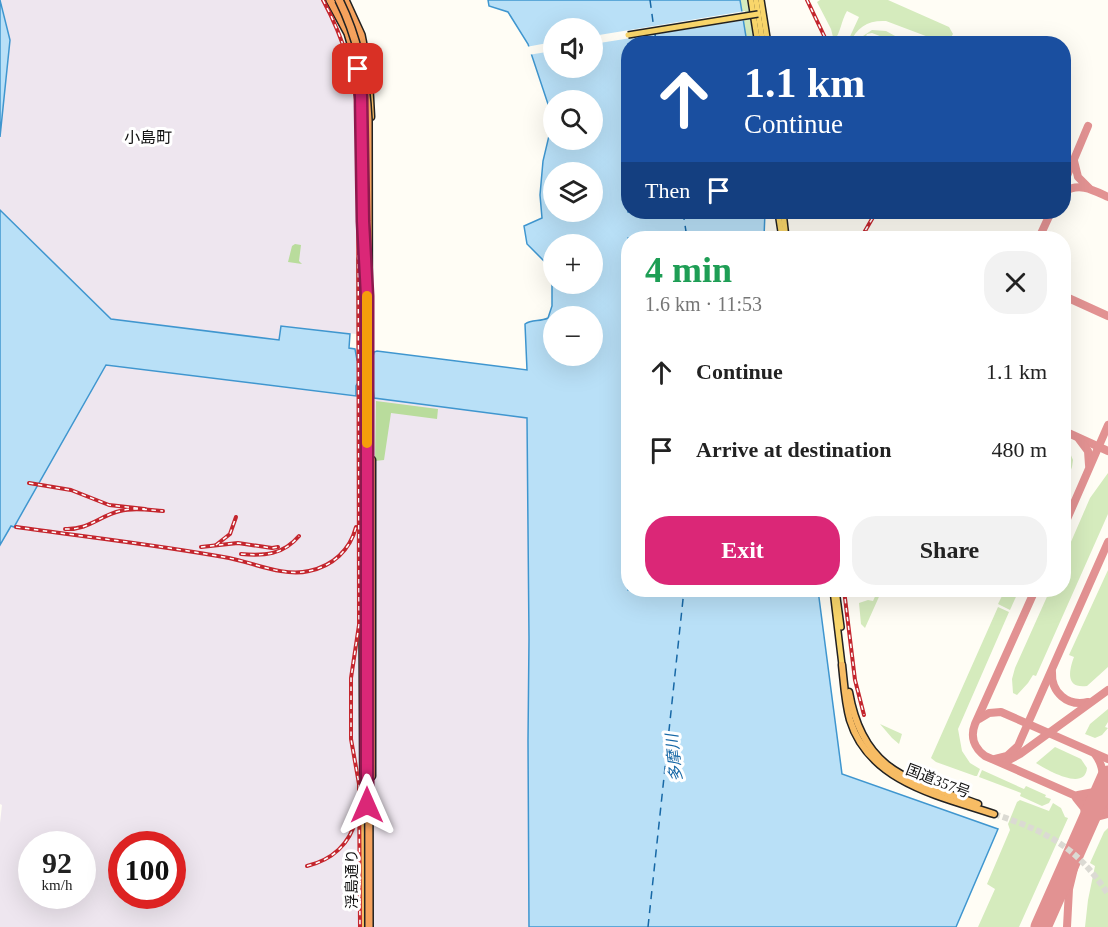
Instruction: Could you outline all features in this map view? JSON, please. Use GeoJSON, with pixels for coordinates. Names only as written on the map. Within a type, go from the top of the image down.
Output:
{"type":"FeatureCollection","features":[{"type":"Feature","properties":{"kind":"highway"},"geometry":{"type":"LineString","coordinates":[[330,0],[345,25],[356,60],[361,96],[367,296]]}},
{"type":"Feature","properties":{"kind":"highway"},"geometry":{"type":"LineString","coordinates":[[330,0],[352,57],[363,115],[363,346],[367,399]]}},
{"type":"Feature","properties":{"kind":"highway"},"geometry":{"type":"LineString","coordinates":[[337,0],[354,35],[363,70],[367,104],[369,182]]}},
{"type":"Feature","properties":{"kind":"highway"},"geometry":{"type":"LineString","coordinates":[[337,0],[355,47],[364,92],[367,296],[368,927]]}},
{"type":"Feature","properties":{"kind":"highway"},"geometry":{"type":"LineString","coordinates":[[346,0],[362,35],[370,76],[368,182],[371,348],[367,399]]}},
{"type":"Feature","properties":{"kind":"highway"},"geometry":{"type":"LineString","coordinates":[[346,0],[357,25],[366,59],[370,104],[368,927]]}},
{"type":"Feature","properties":{"kind":"highway","name":"浮島通り"},"geometry":{"type":"LineString","coordinates":[[367,399],[368,927]]}},
{"type":"Feature","properties":{"kind":"highway","name":"浮島通り"},"geometry":{"type":"LineString","coordinates":[[367,399],[373,532],[368,927]]}},
{"type":"Feature","properties":{"kind":"highway","name":"国道357号"},"geometry":{"type":"LineString","coordinates":[[844,665],[850,700],[857,723],[868,745],[880,759],[909,779],[994,812]]}},
{"type":"Feature","properties":{"kind":"main road"},"geometry":{"type":"LineString","coordinates":[[754,0],[758,14],[759,36]]}},
{"type":"Feature","properties":{"kind":"main road"},"geometry":{"type":"LineString","coordinates":[[754,0],[759,36]]}},
{"type":"Feature","properties":{"kind":"main road"},"geometry":{"type":"LineString","coordinates":[[761,0],[767,36]]}},
{"type":"Feature","properties":{"kind":"main road"},"geometry":{"type":"LineString","coordinates":[[628,35],[758,14]]}},
{"type":"Feature","properties":{"kind":"main road"},"geometry":{"type":"LineString","coordinates":[[835,597],[844,665]]}},
{"type":"Feature","properties":{"kind":"shaded area"},"geometry":{"type":"Polygon","coordinates":[[[1,0],[322,0],[334,24],[350,77],[356,122],[356,334],[282,326],[280,340],[111,319],[0,210],[0,137],[10,40],[1,0]]]}},
{"type":"Feature","properties":{"kind":"shaded area"},"geometry":{"type":"Polygon","coordinates":[[[106,365],[355,396],[357,384],[373,386],[374,398],[527,418],[530,524],[529,927],[0,927],[2,805],[0,804],[0,545],[11,525],[14,526],[106,365]]]}},
{"type":"Feature","properties":{"kind":"green space"},"geometry":{"type":"Polygon","coordinates":[[[740,0],[747,0],[753,36],[746,36],[740,0]]]}},
{"type":"Feature","properties":{"kind":"green space"},"geometry":{"type":"Polygon","coordinates":[[[820,0],[888,0],[949,27],[953,34],[952,36],[926,36],[886,21],[880,21],[869,23],[854,36],[850,36],[859,17],[847,11],[838,34],[833,36],[817,2],[820,0]]]}},
{"type":"Feature","properties":{"kind":"green space"},"geometry":{"type":"Polygon","coordinates":[[[872,30],[886,31],[895,36],[880,36],[872,33],[863,36],[872,30]]]}},
{"type":"Feature","properties":{"kind":"green space"},"geometry":{"type":"Polygon","coordinates":[[[301,245],[299,261],[302,264],[288,262],[292,246],[301,245]]]}},
{"type":"Feature","properties":{"kind":"green space"},"geometry":{"type":"Polygon","coordinates":[[[376,401],[438,409],[437,419],[391,413],[384,460],[375,461],[376,401]]]}},
{"type":"Feature","properties":{"kind":"green space"},"geometry":{"type":"Polygon","coordinates":[[[1108,473],[1108,514],[1036,676],[1033,675],[1017,695],[1013,693],[1012,679],[1015,668],[1047,597],[1071,597],[1071,542],[1090,498],[1108,473]]]}},
{"type":"Feature","properties":{"kind":"green space"},"geometry":{"type":"Polygon","coordinates":[[[1108,570],[1108,667],[1087,686],[1075,685],[1070,678],[1074,657],[1069,655],[1108,570]]]}},
{"type":"Feature","properties":{"kind":"green space"},"geometry":{"type":"Polygon","coordinates":[[[875,597],[879,597],[865,628],[861,624],[859,603],[873,601],[875,597]]]}},
{"type":"Feature","properties":{"kind":"green space"},"geometry":{"type":"Polygon","coordinates":[[[1002,597],[1016,597],[1010,610],[998,604],[1002,597]]]}},
{"type":"Feature","properties":{"kind":"green space"},"geometry":{"type":"Polygon","coordinates":[[[998,607],[1009,612],[958,729],[962,751],[970,763],[980,769],[975,776],[936,762],[931,758],[998,607]]]}},
{"type":"Feature","properties":{"kind":"green space"},"geometry":{"type":"Polygon","coordinates":[[[1108,709],[1108,722],[1105,727],[1108,728],[1102,735],[1095,738],[1085,734],[1090,724],[1108,709]]]}},
{"type":"Feature","properties":{"kind":"green space"},"geometry":{"type":"Polygon","coordinates":[[[880,724],[902,734],[899,744],[892,738],[880,724]]]}},
{"type":"Feature","properties":{"kind":"green space"},"geometry":{"type":"Polygon","coordinates":[[[1055,747],[1081,759],[1087,768],[1085,775],[1073,779],[1036,763],[1055,747]]]}},
{"type":"Feature","properties":{"kind":"green space"},"geometry":{"type":"Polygon","coordinates":[[[982,770],[1024,789],[1026,786],[1051,799],[1049,803],[1042,806],[1020,796],[1021,793],[979,777],[982,770]]]}},
{"type":"Feature","properties":{"kind":"green space"},"geometry":{"type":"Polygon","coordinates":[[[1020,800],[1049,811],[1053,803],[1061,808],[1065,817],[1068,818],[1019,927],[978,927],[995,889],[987,884],[1010,830],[1008,824],[1020,800]]]}},
{"type":"Feature","properties":{"kind":"green space"},"geometry":{"type":"Polygon","coordinates":[[[1108,828],[1108,927],[1085,927],[1095,866],[1090,863],[1108,828]]]}},
{"type":"Feature","properties":{"kind":"water"},"geometry":{"type":"Polygon","coordinates":[[[0,0],[10,40],[0,137],[0,0]]]}},
{"type":"Feature","properties":{"kind":"water","name":"多摩川"},"geometry":{"type":"Polygon","coordinates":[[[488,0],[740,0],[746,36],[621,36],[621,219],[765,219],[764,231],[621,231],[621,597],[819,597],[842,774],[998,829],[956,927],[529,927],[527,418],[374,398],[373,387],[357,384],[356,396],[106,365],[14,527],[11,526],[0,545],[0,210],[111,319],[279,340],[281,326],[350,334],[349,348],[355,349],[357,360],[372,361],[374,352],[377,351],[527,370],[525,324],[543,320],[543,366],[603,366],[603,306],[552,306],[552,294],[603,294],[603,234],[543,234],[543,260],[527,244],[524,226],[542,218],[540,195],[543,161],[546,150],[603,150],[603,90],[543,90],[528,44],[508,12],[489,6],[488,0]]]}},
{"type":"Feature","properties":{"kind":"pier"},"geometry":{"type":"Polygon","coordinates":[[[745,11],[746,20],[644,36],[621,36],[621,40],[603,42],[603,34],[745,11]]]}},
{"type":"Feature","properties":{"kind":"pier"},"geometry":{"type":"Polygon","coordinates":[[[543,44],[543,53],[528,55],[526,47],[543,44]]]}},
{"type":"Feature","properties":{"kind":"ferry route"},"geometry":{"type":"LineString","coordinates":[[650,0],[654,29]]}},
{"type":"Feature","properties":{"kind":"ferry route"},"geometry":{"type":"LineString","coordinates":[[684,219],[686,231]]}},
{"type":"Feature","properties":{"kind":"ferry route"},"geometry":{"type":"LineString","coordinates":[[648,927],[683,597]]}},
{"type":"Feature","properties":{"kind":"taxiway"},"geometry":{"type":"LineString","coordinates":[[1071,166],[1088,126]]}},
{"type":"Feature","properties":{"kind":"taxiway"},"geometry":{"type":"LineString","coordinates":[[1074,161],[1078,177],[1089,188]]}},
{"type":"Feature","properties":{"kind":"taxiway"},"geometry":{"type":"LineString","coordinates":[[1071,189],[1081,187],[1108,197]]}},
{"type":"Feature","properties":{"kind":"taxiway"},"geometry":{"type":"LineString","coordinates":[[1042,231],[1048,219]]}},
{"type":"Feature","properties":{"kind":"taxiway"},"geometry":{"type":"LineString","coordinates":[[1071,299],[1108,316]]}},
{"type":"Feature","properties":{"kind":"taxiway"},"geometry":{"type":"LineString","coordinates":[[1071,510],[1108,425]]}},
{"type":"Feature","properties":{"kind":"taxiway"},"geometry":{"type":"LineString","coordinates":[[1071,434],[1108,451]]}},
{"type":"Feature","properties":{"kind":"taxiway"},"geometry":{"type":"LineString","coordinates":[[1079,439],[1088,451],[1089,465]]}},
{"type":"Feature","properties":{"kind":"taxiway"},"geometry":{"type":"LineString","coordinates":[[995,759],[1007,756],[1018,746],[1108,542]]}},
{"type":"Feature","properties":{"kind":"taxiway"},"geometry":{"type":"LineString","coordinates":[[1032,597],[975,724],[974,742],[985,756],[1108,810]]}},
{"type":"Feature","properties":{"kind":"taxiway"},"geometry":{"type":"LineString","coordinates":[[1052,672],[1057,692],[1073,702],[1088,702]]}},
{"type":"Feature","properties":{"kind":"taxiway"},"geometry":{"type":"LineString","coordinates":[[1009,760],[1108,690]]}},
{"type":"Feature","properties":{"kind":"taxiway"},"geometry":{"type":"LineString","coordinates":[[979,719],[989,713],[1001,712],[1108,759]]}},
{"type":"Feature","properties":{"kind":"taxiway"},"geometry":{"type":"LineString","coordinates":[[1095,754],[1101,766],[1108,804]]}},
{"type":"Feature","properties":{"kind":"taxiway"},"geometry":{"type":"LineString","coordinates":[[1078,795],[1094,792],[1105,783]]}},
{"type":"Feature","properties":{"kind":"taxiway"},"geometry":{"type":"LineString","coordinates":[[1067,927],[1069,889],[1086,819],[1084,808],[1076,798]]}},
{"type":"Feature","properties":{"kind":"taxiway"},"geometry":{"type":"LineString","coordinates":[[1086,826],[1096,817],[1108,814]]}},
{"type":"Feature","properties":{"kind":"runway"},"geometry":{"type":"LineString","coordinates":[[1041,927],[1108,776]]}},
{"type":"Feature","properties":{"kind":"tunnel"},"geometry":{"type":"LineString","coordinates":[[994,814],[1045,834],[1059,843],[1084,864],[1108,894]]}},
{"type":"Feature","properties":{"kind":"railway"},"geometry":{"type":"LineString","coordinates":[[323,0],[337,28],[347,58],[358,121],[359,625],[351,678],[351,739],[359,784],[360,927]]}},
{"type":"Feature","properties":{"kind":"railway"},"geometry":{"type":"LineString","coordinates":[[807,0],[824,36]]}},
{"type":"Feature","properties":{"kind":"railway"},"geometry":{"type":"LineString","coordinates":[[865,231],[872,219]]}},
{"type":"Feature","properties":{"kind":"railway"},"geometry":{"type":"LineString","coordinates":[[29,483],[71,490],[109,505],[145,509]]}},
{"type":"Feature","properties":{"kind":"railway"},"geometry":{"type":"LineString","coordinates":[[65,529],[81,527],[125,510],[163,511]]}},
{"type":"Feature","properties":{"kind":"railway"},"geometry":{"type":"LineString","coordinates":[[216,545],[230,534],[236,517]]}},
{"type":"Feature","properties":{"kind":"railway"},"geometry":{"type":"LineString","coordinates":[[16,527],[176,549],[289,572],[318,569],[333,561],[350,543],[356,527]]}},
{"type":"Feature","properties":{"kind":"railway"},"geometry":{"type":"LineString","coordinates":[[241,554],[258,555],[280,551],[299,536]]}},
{"type":"Feature","properties":{"kind":"railway"},"geometry":{"type":"LineString","coordinates":[[201,547],[238,543],[278,547]]}},
{"type":"Feature","properties":{"kind":"railway"},"geometry":{"type":"LineString","coordinates":[[845,597],[855,680],[864,715]]}},
{"type":"Feature","properties":{"kind":"railway"},"geometry":{"type":"LineString","coordinates":[[307,866],[324,860],[339,850],[349,836],[356,819]]}},
{"type":"Feature","properties":{"kind":"slow traffic"},"geometry":{"type":"LineString","coordinates":[[367,296],[367,443]]}},
{"type":"Feature","properties":{"kind":"district","name":"小島町"},"geometry":{"type":"Point","coordinates":[148,137]}},
{"type":"Feature","properties":{"kind":"route"},"geometry":{"type":"LineString","coordinates":[[358,69],[361,96],[367,296],[367,805]]}}]}
